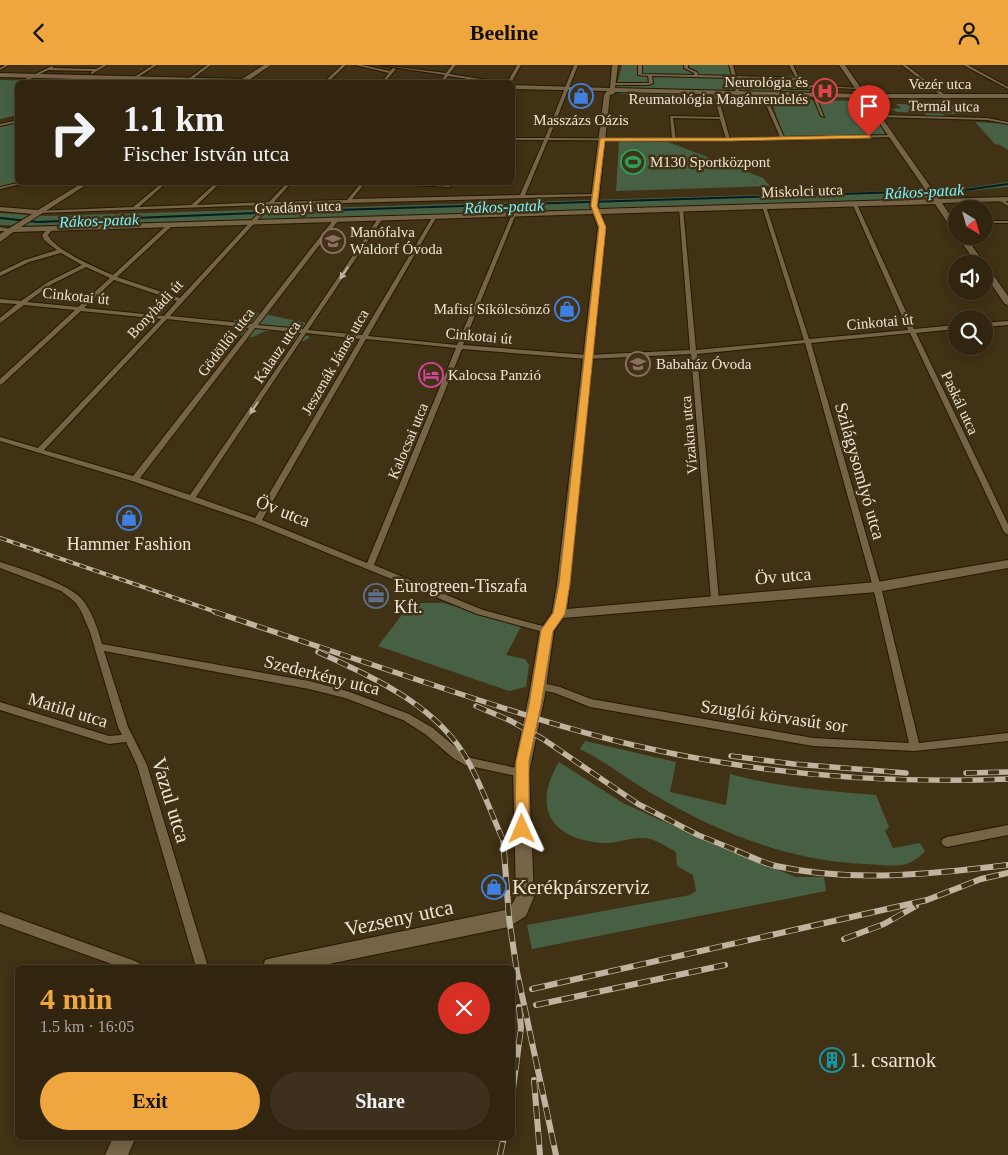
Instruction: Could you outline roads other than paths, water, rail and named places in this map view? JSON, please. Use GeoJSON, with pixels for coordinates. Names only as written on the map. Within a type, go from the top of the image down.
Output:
{"type":"FeatureCollection","features":[{"type":"Feature","properties":{"kind":"street"},"geometry":{"type":"LineString","coordinates":[[0,69],[8,65]]}},
{"type":"Feature","properties":{"kind":"street"},"geometry":{"type":"LineString","coordinates":[[28,79],[55,65]]}},
{"type":"Feature","properties":{"kind":"street"},"geometry":{"type":"LineString","coordinates":[[86,78],[105,65]]}},
{"type":"Feature","properties":{"kind":"street"},"geometry":{"type":"LineString","coordinates":[[130,80],[156,65]]}},
{"type":"Feature","properties":{"kind":"street"},"geometry":{"type":"LineString","coordinates":[[187,80],[209,65]]}},
{"type":"Feature","properties":{"kind":"street"},"geometry":{"type":"LineString","coordinates":[[244,80],[268,65]]}},
{"type":"Feature","properties":{"kind":"street"},"geometry":{"type":"LineString","coordinates":[[327,80],[344,65]]}},
{"type":"Feature","properties":{"kind":"street"},"geometry":{"type":"LineString","coordinates":[[357,65],[392,72]]}},
{"type":"Feature","properties":{"kind":"street"},"geometry":{"type":"LineString","coordinates":[[382,65],[484,80]]}},
{"type":"Feature","properties":{"kind":"street"},"geometry":{"type":"LineString","coordinates":[[443,80],[454,65]]}},
{"type":"Feature","properties":{"kind":"street"},"geometry":{"type":"LineString","coordinates":[[509,80],[519,65]]}},
{"type":"Feature","properties":{"kind":"street"},"geometry":{"type":"LineString","coordinates":[[522,197],[545,139],[568,89],[576,65]]}},
{"type":"Feature","properties":{"kind":"street"},"geometry":{"type":"LineString","coordinates":[[521,773],[547,630],[559,614],[564,584],[602,227],[595,203],[602,139],[615,65]]}},
{"type":"Feature","properties":{"kind":"street"},"geometry":{"type":"LineString","coordinates":[[639,85],[640,65]]}},
{"type":"Feature","properties":{"kind":"street"},"geometry":{"type":"LineString","coordinates":[[686,65],[686,68],[691,67],[696,73],[696,77]]}},
{"type":"Feature","properties":{"kind":"street"},"geometry":{"type":"LineString","coordinates":[[732,65],[738,93]]}},
{"type":"Feature","properties":{"kind":"street"},"geometry":{"type":"LineString","coordinates":[[791,65],[798,79]]}},
{"type":"Feature","properties":{"kind":"street"},"geometry":{"type":"LineString","coordinates":[[842,65],[879,116],[890,136],[948,215]]}},
{"type":"Feature","properties":{"kind":"street"},"geometry":{"type":"LineString","coordinates":[[904,65],[944,96]]}},
{"type":"Feature","properties":{"kind":"street"},"geometry":{"type":"LineString","coordinates":[[964,65],[1008,88]]}},
{"type":"Feature","properties":{"kind":"street"},"geometry":{"type":"LineString","coordinates":[[385,80],[397,66]]}},
{"type":"Feature","properties":{"kind":"street"},"geometry":{"type":"LineString","coordinates":[[47,69],[96,70]]}},
{"type":"Feature","properties":{"kind":"street"},"geometry":{"type":"LineString","coordinates":[[0,75],[35,75],[106,80]]}},
{"type":"Feature","properties":{"kind":"street"},"geometry":{"type":"LineString","coordinates":[[640,75],[798,79],[806,82],[823,116]]}},
{"type":"Feature","properties":{"kind":"street"},"geometry":{"type":"LineString","coordinates":[[611,89],[650,84],[650,75]]}},
{"type":"Feature","properties":{"kind":"street"},"geometry":{"type":"LineString","coordinates":[[0,79],[135,77],[173,80]]}},
{"type":"Feature","properties":{"kind":"street"},"geometry":{"type":"LineString","coordinates":[[786,84],[788,88],[808,87],[862,92]]}},
{"type":"Feature","properties":{"kind":"street","name":"Vezér utca"},"geometry":{"type":"LineString","coordinates":[[515,87],[814,97],[852,96],[862,92],[944,96],[1008,96]]}},
{"type":"Feature","properties":{"kind":"street"},"geometry":{"type":"LineString","coordinates":[[715,93],[728,140]]}},
{"type":"Feature","properties":{"kind":"street"},"geometry":{"type":"LineString","coordinates":[[765,98],[782,139]]}},
{"type":"Feature","properties":{"kind":"street","name":"Termál utca"},"geometry":{"type":"LineString","coordinates":[[879,116],[987,119],[1008,123]]}},
{"type":"Feature","properties":{"kind":"street"},"geometry":{"type":"LineString","coordinates":[[674,140],[671,117],[722,118]]}},
{"type":"Feature","properties":{"kind":"street"},"geometry":{"type":"LineString","coordinates":[[0,125],[15,122]]}},
{"type":"Feature","properties":{"kind":"street"},"geometry":{"type":"LineString","coordinates":[[515,139],[728,140],[890,136]]}},
{"type":"Feature","properties":{"kind":"street"},"geometry":{"type":"LineString","coordinates":[[0,188],[15,185]]}},
{"type":"Feature","properties":{"kind":"street"},"geometry":{"type":"LineString","coordinates":[[0,238],[83,185]]}},
{"type":"Feature","properties":{"kind":"street"},"geometry":{"type":"LineString","coordinates":[[134,209],[162,185]]}},
{"type":"Feature","properties":{"kind":"street"},"geometry":{"type":"LineString","coordinates":[[192,207],[216,185]]}},
{"type":"Feature","properties":{"kind":"street","name":"Bonyhádi út"},"geometry":{"type":"LineString","coordinates":[[39,451],[287,185]]}},
{"type":"Feature","properties":{"kind":"street"},"geometry":{"type":"LineString","coordinates":[[348,201],[361,185]]}},
{"type":"Feature","properties":{"kind":"street"},"geometry":{"type":"LineString","coordinates":[[442,199],[449,185]]}},
{"type":"Feature","properties":{"kind":"street","name":"Miskolci utca"},"geometry":{"type":"LineString","coordinates":[[595,203],[681,208],[854,203],[933,194],[1004,199]]}},
{"type":"Feature","properties":{"kind":"street","name":"Gvadányi utca"},"geometry":{"type":"LineString","coordinates":[[40,212],[522,197],[595,203]]}},
{"type":"Feature","properties":{"kind":"street"},"geometry":{"type":"LineString","coordinates":[[1004,199],[1008,205]]}},
{"type":"Feature","properties":{"kind":"street","name":"Gvadányi utca"},"geometry":{"type":"LineString","coordinates":[[0,229],[170,225],[254,220],[336,220],[514,214],[595,203]]}},
{"type":"Feature","properties":{"kind":"street","name":"Paskál utca"},"geometry":{"type":"LineString","coordinates":[[854,203],[912,331],[1008,532]]}},
{"type":"Feature","properties":{"kind":"street"},"geometry":{"type":"LineString","coordinates":[[52,205],[68,211]]}},
{"type":"Feature","properties":{"kind":"street","name":"Szilágysomlyó utca"},"geometry":{"type":"LineString","coordinates":[[764,206],[807,341],[877,587],[915,747]]}},
{"type":"Feature","properties":{"kind":"street","name":"Vízakna utca"},"geometry":{"type":"LineString","coordinates":[[681,208],[695,352],[715,600]]}},
{"type":"Feature","properties":{"kind":"street"},"geometry":{"type":"LineString","coordinates":[[0,209],[40,212]]}},
{"type":"Feature","properties":{"kind":"street","name":"Kalocsai utca"},"geometry":{"type":"LineString","coordinates":[[369,567],[461,347],[514,214]]}},
{"type":"Feature","properties":{"kind":"street","name":"Jeszenák János utca"},"geometry":{"type":"LineString","coordinates":[[258,521],[435,216]]}},
{"type":"Feature","properties":{"kind":"street","name":"Kalauz utca"},"geometry":{"type":"LineString","coordinates":[[192,498],[306,332],[381,218]]}},
{"type":"Feature","properties":{"kind":"street","name":"Gödöllői utca"},"geometry":{"type":"LineString","coordinates":[[135,479],[336,220]]}},
{"type":"Feature","properties":{"kind":"street"},"geometry":{"type":"LineString","coordinates":[[24,222],[26,226],[37,229]]}},
{"type":"Feature","properties":{"kind":"street"},"geometry":{"type":"LineString","coordinates":[[993,222],[1008,222]]}},
{"type":"Feature","properties":{"kind":"street"},"geometry":{"type":"LineString","coordinates":[[0,383],[170,225]]}},
{"type":"Feature","properties":{"kind":"street"},"geometry":{"type":"LineString","coordinates":[[50,229],[45,235],[46,239],[85,266],[113,278],[180,301]]}},
{"type":"Feature","properties":{"kind":"street"},"geometry":{"type":"LineString","coordinates":[[0,274],[27,261],[61,251]]}},
{"type":"Feature","properties":{"kind":"street"},"geometry":{"type":"LineString","coordinates":[[0,321],[55,279],[85,266]]}},
{"type":"Feature","properties":{"kind":"street"},"geometry":{"type":"LineString","coordinates":[[993,281],[1008,303]]}},
{"type":"Feature","properties":{"kind":"street","name":"Cinkotai út"},"geometry":{"type":"LineString","coordinates":[[0,301],[363,338],[588,357],[695,352],[948,328]]}},
{"type":"Feature","properties":{"kind":"street"},"geometry":{"type":"LineString","coordinates":[[993,324],[1008,323]]}},
{"type":"Feature","properties":{"kind":"street","name":"Öv utca"},"geometry":{"type":"LineString","coordinates":[[0,439],[135,479],[258,521],[480,612],[547,630]]}},
{"type":"Feature","properties":{"kind":"street","name":"Öv utca"},"geometry":{"type":"LineString","coordinates":[[559,614],[877,587],[1008,564]]}},
{"type":"Feature","properties":{"kind":"street"},"geometry":{"type":"LineString","coordinates":[[0,565],[56,585],[73,595],[85,610],[99,647]]}},
{"type":"Feature","properties":{"kind":"street","name":"Vazul utca"},"geometry":{"type":"LineString","coordinates":[[99,647],[123,727],[142,765],[201,965]]}},
{"type":"Feature","properties":{"kind":"street","name":"Szederkény utca"},"geometry":{"type":"LineString","coordinates":[[99,647],[309,685],[347,695],[406,717],[428,731],[457,755],[470,762],[521,773]]}},
{"type":"Feature","properties":{"kind":"street","name":"Szuglói körvasút sor"},"geometry":{"type":"LineString","coordinates":[[538,686],[590,703],[813,742],[915,747],[1008,737]]}},
{"type":"Feature","properties":{"kind":"street","name":"Matild utca"},"geometry":{"type":"LineString","coordinates":[[0,706],[109,740],[128,739]]}},
{"type":"Feature","properties":{"kind":"street","name":"Vezseny utca"},"geometry":{"type":"LineString","coordinates":[[282,965],[509,918],[520,910],[525,897],[521,773]]}},
{"type":"Feature","properties":{"kind":"street"},"geometry":{"type":"LineString","coordinates":[[946,842],[1008,830]]}},
{"type":"Feature","properties":{"kind":"street"},"geometry":{"type":"LineString","coordinates":[[0,918],[129,965]]}},
{"type":"Feature","properties":{"kind":"street"},"geometry":{"type":"LineString","coordinates":[[116,1155],[124,1140]]}},
{"type":"Feature","properties":{"kind":"waterway","name":"Rákos-patak"},"geometry":{"type":"LineString","coordinates":[[0,218],[38,222],[305,211],[965,190],[1008,184]]}},
{"type":"Feature","properties":{"kind":"railway"},"geometry":{"type":"LineString","coordinates":[[0,538],[219,613]]}},
{"type":"Feature","properties":{"kind":"railway"},"geometry":{"type":"LineString","coordinates":[[215,612],[526,715],[579,731],[680,755],[773,770],[820,775],[914,780],[1008,779]]}},
{"type":"Feature","properties":{"kind":"railway"},"geometry":{"type":"LineString","coordinates":[[318,652],[361,672],[403,696],[441,725],[456,743],[474,772],[503,840],[504,852]]}},
{"type":"Feature","properties":{"kind":"railway"},"geometry":{"type":"LineString","coordinates":[[476,706],[509,720],[543,739],[638,804],[698,835],[740,852]]}},
{"type":"Feature","properties":{"kind":"railway"},"geometry":{"type":"LineString","coordinates":[[731,756],[794,764],[906,773]]}},
{"type":"Feature","properties":{"kind":"railway"},"geometry":{"type":"LineString","coordinates":[[966,773],[1008,772]]}},
{"type":"Feature","properties":{"kind":"railway"},"geometry":{"type":"LineString","coordinates":[[504,851],[509,918],[517,972],[556,1155]]}},
{"type":"Feature","properties":{"kind":"railway"},"geometry":{"type":"LineString","coordinates":[[737,851],[776,866],[805,871],[863,876],[921,874],[1008,865]]}},
{"type":"Feature","properties":{"kind":"railway"},"geometry":{"type":"LineString","coordinates":[[532,989],[927,900],[981,879],[1008,873]]}},
{"type":"Feature","properties":{"kind":"railway"},"geometry":{"type":"LineString","coordinates":[[844,939],[884,924],[916,906]]}},
{"type":"Feature","properties":{"kind":"railway"},"geometry":{"type":"LineString","coordinates":[[536,1005],[725,965]]}},
{"type":"Feature","properties":{"kind":"railway"},"geometry":{"type":"LineString","coordinates":[[515,1073],[521,1028],[519,1007]]}},
{"type":"Feature","properties":{"kind":"railway"},"geometry":{"type":"LineString","coordinates":[[534,1080],[540,1155]]}},
{"type":"Feature","properties":{"kind":"railway"},"geometry":{"type":"LineString","coordinates":[[500,1155],[503,1140]]}},
{"type":"Feature","properties":{"kind":"place","name":"Neurológia és Reumatológia Magánrendelés"},"geometry":{"type":"Point","coordinates":[825,91]}},
{"type":"Feature","properties":{"kind":"place","name":"Masszázs Oázis"},"geometry":{"type":"Point","coordinates":[581,96]}},
{"type":"Feature","properties":{"kind":"place","name":"M130 Sportközpont"},"geometry":{"type":"Point","coordinates":[633,162]}},
{"type":"Feature","properties":{"kind":"place","name":"Manófalva Waldorf Óvoda"},"geometry":{"type":"Point","coordinates":[333,241]}},
{"type":"Feature","properties":{"kind":"place","name":"Mafisí Síkölcsönző"},"geometry":{"type":"Point","coordinates":[567,309]}},
{"type":"Feature","properties":{"kind":"place","name":"Babaház Óvoda"},"geometry":{"type":"Point","coordinates":[638,364]}},
{"type":"Feature","properties":{"kind":"place","name":"Kalocsa Panzió"},"geometry":{"type":"Point","coordinates":[431,375]}},
{"type":"Feature","properties":{"kind":"place","name":"Hammer Fashion"},"geometry":{"type":"Point","coordinates":[129,518]}},
{"type":"Feature","properties":{"kind":"place","name":"Eurogreen-Tiszafa Kft."},"geometry":{"type":"Point","coordinates":[376,596]}},
{"type":"Feature","properties":{"kind":"place","name":"Kerékpárszerviz"},"geometry":{"type":"Point","coordinates":[494,887]}},
{"type":"Feature","properties":{"kind":"place","name":"1. csarnok"},"geometry":{"type":"Point","coordinates":[832,1060]}}]}
